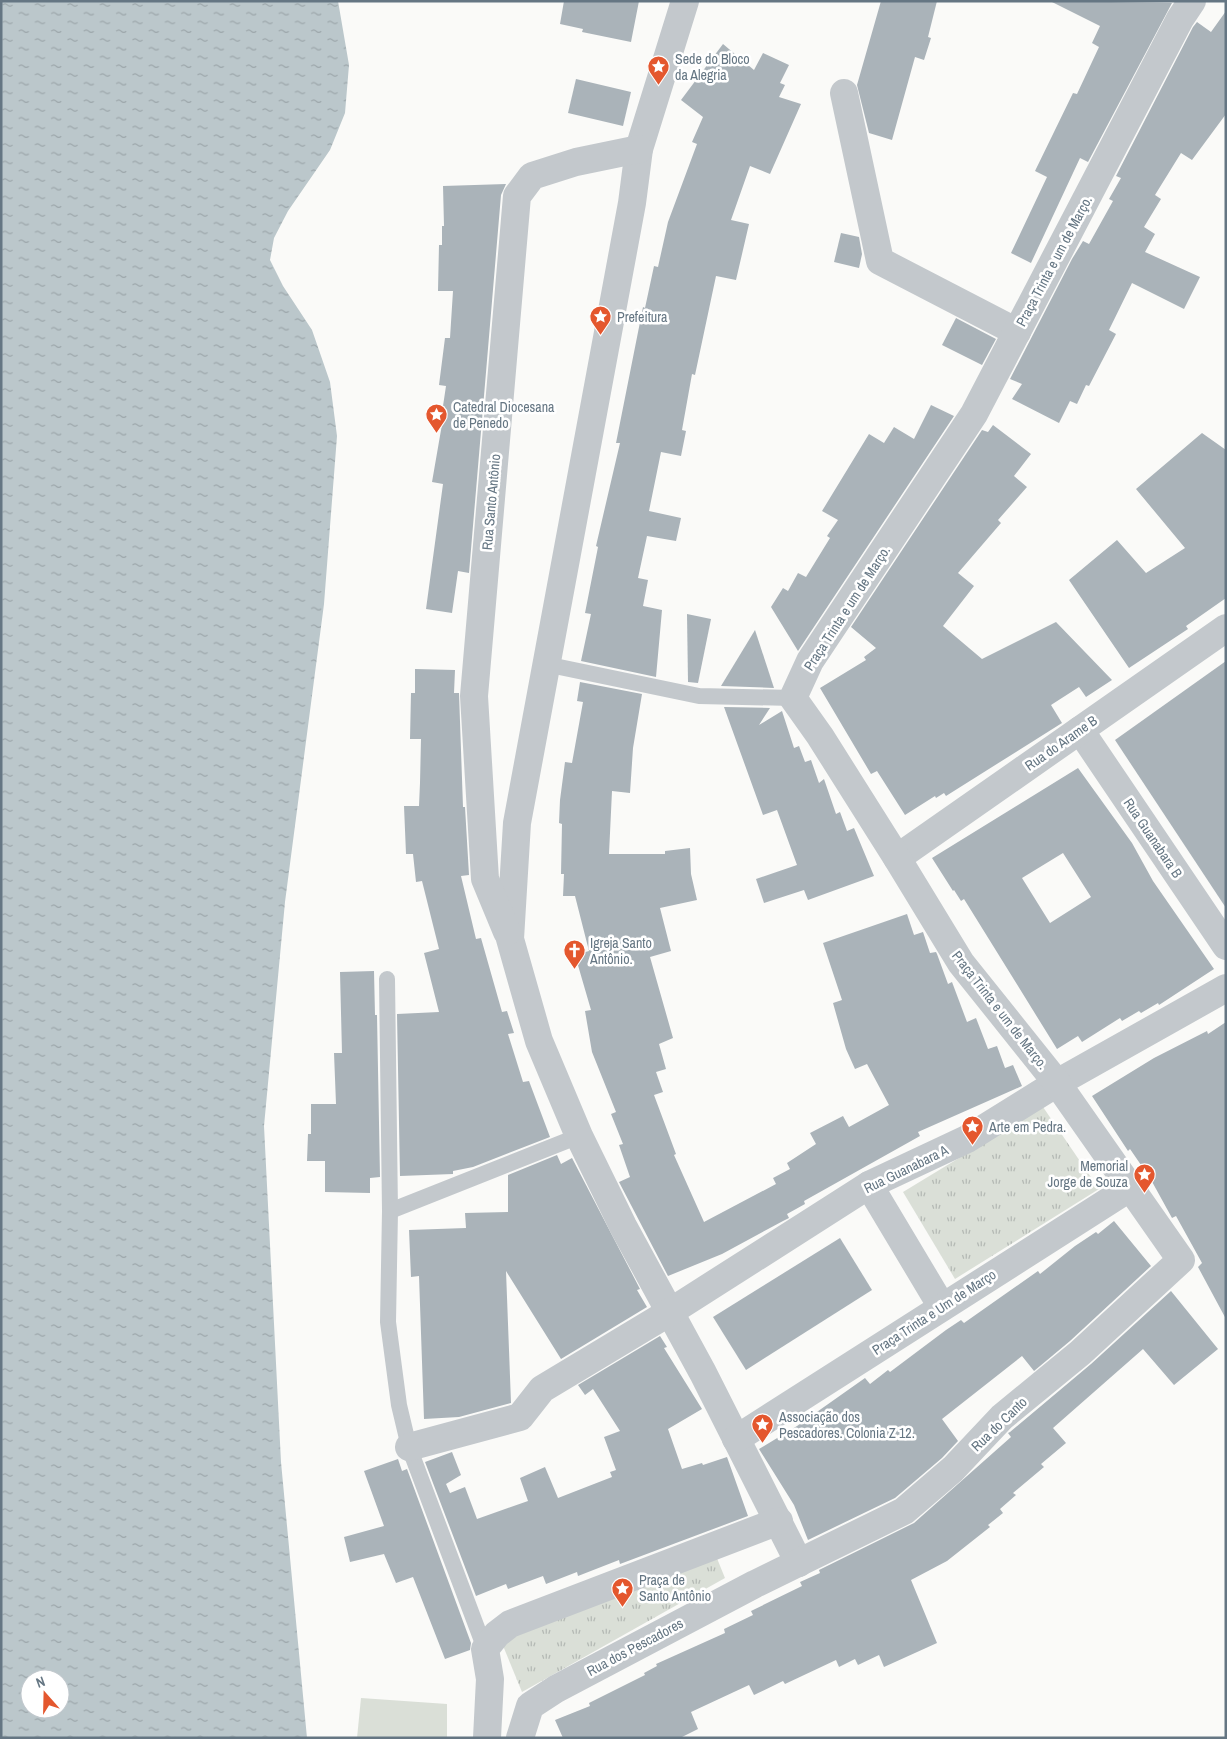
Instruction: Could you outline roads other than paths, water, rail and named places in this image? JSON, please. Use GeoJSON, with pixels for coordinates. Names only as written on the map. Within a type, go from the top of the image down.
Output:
{"type":"FeatureCollection","features":[{"type":"Feature","properties":{"kind":"street"},"geometry":{"type":"LineString","coordinates":[[685,1],[639,149],[632,203],[517,823],[510,939],[539,1040],[579,1136],[623,1226],[670,1312],[799,1563]]}},
{"type":"Feature","properties":{"kind":"street","name":"Praça Trinta e um de Março."},"geometry":{"type":"LineString","coordinates":[[1182,1260],[1057,1083],[961,963],[820,736],[793,698],[810,661],[974,414],[1180,19],[1192,1]]}},
{"type":"Feature","properties":{"kind":"street"},"geometry":{"type":"LineString","coordinates":[[844,93],[880,261],[1017,332]]}},
{"type":"Feature","properties":{"kind":"street","name":"Rua Santo Antônio"},"geometry":{"type":"LineString","coordinates":[[510,939],[485,879],[474,696],[517,196],[532,176],[576,162],[639,149]]}},
{"type":"Feature","properties":{"kind":"street","name":"Rua do Arame B"},"geometry":{"type":"LineString","coordinates":[[897,858],[1226,628]]}},
{"type":"Feature","properties":{"kind":"street","name":"Rua Guanabara B"},"geometry":{"type":"LineString","coordinates":[[1080,730],[1226,946]]}},
{"type":"Feature","properties":{"kind":"street","name":"Rua Guanabara A"},"geometry":{"type":"LineString","coordinates":[[409,1447],[520,1417],[542,1389],[670,1312],[869,1185],[967,1139],[1057,1083],[1226,988]]}},
{"type":"Feature","properties":{"kind":"street"},"geometry":{"type":"LineString","coordinates":[[869,1185],[942,1307]]}},
{"type":"Feature","properties":{"kind":"street","name":"Praça Trinta e Um de Março"},"geometry":{"type":"LineString","coordinates":[[736,1439],[1131,1187]]}},
{"type":"Feature","properties":{"kind":"street","name":"Rua do Canto"},"geometry":{"type":"LineString","coordinates":[[799,1563],[904,1511],[953,1469],[1002,1416],[1080,1354],[1182,1260]]}},
{"type":"Feature","properties":{"kind":"street"},"geometry":{"type":"LineString","coordinates":[[487,1738],[490,1679],[485,1649],[497,1634],[510,1624],[779,1521]]}},
{"type":"Feature","properties":{"kind":"street","name":"Rua dos Pescadores"},"geometry":{"type":"LineString","coordinates":[[520,1738],[530,1706],[549,1694],[799,1563]]}},
{"type":"Feature","properties":{"kind":"lane"},"geometry":{"type":"LineString","coordinates":[[545,664],[699,696],[793,698]]}},
{"type":"Feature","properties":{"kind":"lane"},"geometry":{"type":"LineString","coordinates":[[387,979],[390,1211],[388,1322],[398,1405],[409,1447],[485,1649]]}},
{"type":"Feature","properties":{"kind":"lane"},"geometry":{"type":"LineString","coordinates":[[390,1211],[579,1136]]}},
{"type":"Feature","properties":{"kind":"water"},"geometry":{"type":"Polygon","coordinates":[[[1,1],[338,1],[349,65],[345,113],[330,150],[288,211],[274,238],[270,260],[283,286],[312,330],[330,382],[337,436],[324,604],[285,902],[264,1126],[281,1462],[307,1738],[1,1738],[1,1]]]}},
{"type":"Feature","properties":{"kind":"place","name":"Sede do Bloco da Alegria"},"geometry":{"type":"Point","coordinates":[659,86]}},
{"type":"Feature","properties":{"kind":"place","name":"Prefeitura"},"geometry":{"type":"Point","coordinates":[601,336]}},
{"type":"Feature","properties":{"kind":"place","name":"Catedral Diocesana de Penedo"},"geometry":{"type":"Point","coordinates":[437,434]}},
{"type":"Feature","properties":{"kind":"place","name":"Igreja Santo Antônio."},"geometry":{"type":"Point","coordinates":[574,970]}},
{"type":"Feature","properties":{"kind":"place","name":"Arte em Pedra."},"geometry":{"type":"Point","coordinates":[973,1146]}},
{"type":"Feature","properties":{"kind":"place","name":"Memorial Jorge de Souza"},"geometry":{"type":"Point","coordinates":[1144,1193]}},
{"type":"Feature","properties":{"kind":"place","name":"Associação dos Pescadores. Colonia Z 12."},"geometry":{"type":"Point","coordinates":[763,1444]}},
{"type":"Feature","properties":{"kind":"place","name":"Praça de Santo Antônio"},"geometry":{"type":"Point","coordinates":[623,1607]}}]}
